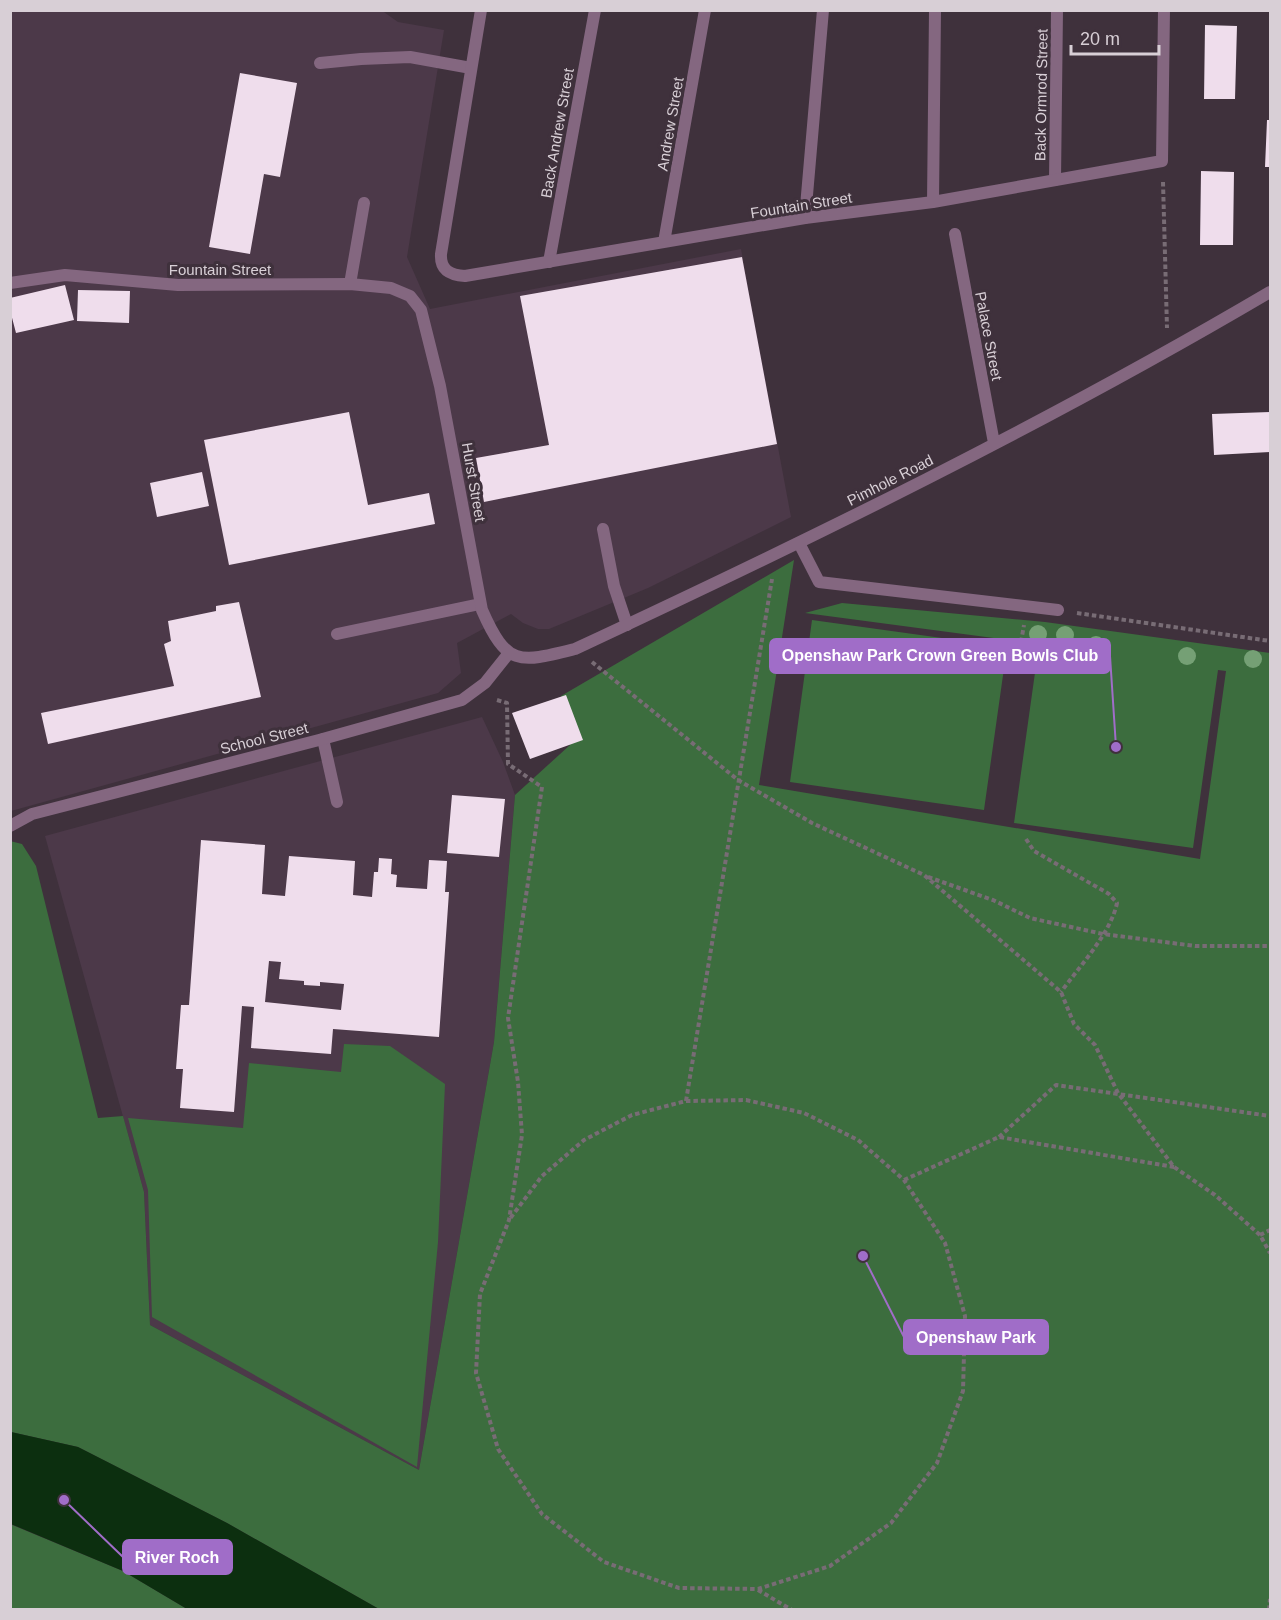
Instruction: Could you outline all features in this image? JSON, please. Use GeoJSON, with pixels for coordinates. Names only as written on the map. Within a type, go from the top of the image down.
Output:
{"type":"FeatureCollection","features":[{"type":"Feature","properties":{"kind":"street"},"geometry":{"type":"LineString","coordinates":[[320,63],[410,57],[471,68],[481,10]]}},
{"type":"Feature","properties":{"kind":"street","name":"Back Andrew Street"},"geometry":{"type":"LineString","coordinates":[[549,262],[596,10]]}},
{"type":"Feature","properties":{"kind":"street","name":"Andrew Street"},"geometry":{"type":"LineString","coordinates":[[664,242],[705,10]]}},
{"type":"Feature","properties":{"kind":"street"},"geometry":{"type":"LineString","coordinates":[[805,218],[823,10]]}},
{"type":"Feature","properties":{"kind":"street"},"geometry":{"type":"LineString","coordinates":[[933,202],[935,10]]}},
{"type":"Feature","properties":{"kind":"street","name":"Back Ormrod Street"},"geometry":{"type":"LineString","coordinates":[[1055,180],[1057,10]]}},
{"type":"Feature","properties":{"kind":"street"},"geometry":{"type":"LineString","coordinates":[[1162,161],[1164,10]]}},
{"type":"Feature","properties":{"kind":"street","name":"Fountain Street"},"geometry":{"type":"LineString","coordinates":[[471,68],[440,263],[445,270],[454,275],[476,275],[805,218],[933,202],[1162,161]]}},
{"type":"Feature","properties":{"kind":"street"},"geometry":{"type":"LineString","coordinates":[[350,284],[364,203]]}},
{"type":"Feature","properties":{"kind":"street","name":"Palace Street"},"geometry":{"type":"LineString","coordinates":[[954,234],[994,443]]}},
{"type":"Feature","properties":{"kind":"street","name":"Fountain Street"},"geometry":{"type":"LineString","coordinates":[[10,284],[65,275],[177,285],[350,284],[391,288],[410,296],[421,310]]}},
{"type":"Feature","properties":{"kind":"street","name":"Pimhole Road"},"geometry":{"type":"LineString","coordinates":[[509,653],[533,658],[575,649],[776,555],[1168,352],[1270,292]]}},
{"type":"Feature","properties":{"kind":"street","name":"Hurst Street"},"geometry":{"type":"LineString","coordinates":[[421,310],[440,386],[480,604],[492,634],[498,644],[509,653]]}},
{"type":"Feature","properties":{"kind":"street"},"geometry":{"type":"LineString","coordinates":[[603,529],[615,586],[627,625]]}},
{"type":"Feature","properties":{"kind":"street"},"geometry":{"type":"LineString","coordinates":[[799,543],[819,582],[1058,610]]}},
{"type":"Feature","properties":{"kind":"street"},"geometry":{"type":"LineString","coordinates":[[337,634],[480,604]]}},
{"type":"Feature","properties":{"kind":"street","name":"School Street"},"geometry":{"type":"LineString","coordinates":[[10,826],[32,814],[323,739],[462,700],[485,683],[509,653]]}},
{"type":"Feature","properties":{"kind":"street"},"geometry":{"type":"LineString","coordinates":[[323,739],[337,802]]}},
{"type":"Feature","properties":{"kind":"path"},"geometry":{"type":"LineString","coordinates":[[1162,161],[1168,352]]}},
{"type":"Feature","properties":{"kind":"path"},"geometry":{"type":"LineString","coordinates":[[686,1101],[776,555]]}},
{"type":"Feature","properties":{"kind":"path"},"geometry":{"type":"LineString","coordinates":[[1058,610],[1270,641]]}},
{"type":"Feature","properties":{"kind":"path"},"geometry":{"type":"LineString","coordinates":[[575,649],[738,780],[813,823],[924,875],[993,900],[1030,918],[1103,934],[1195,946],[1270,946]]}},
{"type":"Feature","properties":{"kind":"path"},"geometry":{"type":"LineString","coordinates":[[485,683],[494,700],[507,703],[508,764],[542,787],[508,1018],[518,1083],[522,1135],[509,1220],[480,1294],[476,1372],[498,1449],[542,1514],[604,1563],[679,1588],[758,1589],[830,1566],[891,1523],[937,1463],[963,1391],[965,1316],[945,1243],[904,1180],[858,1140],[804,1113],[746,1100],[686,1101],[632,1115],[584,1140],[542,1176],[509,1220]]}},
{"type":"Feature","properties":{"kind":"path"},"geometry":{"type":"LineString","coordinates":[[1026,839],[1034,851],[1109,894],[1117,903],[1115,915],[1061,992]]}},
{"type":"Feature","properties":{"kind":"path"},"geometry":{"type":"LineString","coordinates":[[924,875],[1061,992],[1074,1024],[1095,1045],[1118,1093],[1174,1167],[1215,1195],[1260,1235],[1270,1253]]}},
{"type":"Feature","properties":{"kind":"path"},"geometry":{"type":"LineString","coordinates":[[904,1180],[999,1137],[1056,1085],[1270,1116]]}},
{"type":"Feature","properties":{"kind":"path"},"geometry":{"type":"LineString","coordinates":[[999,1137],[1174,1167]]}},
{"type":"Feature","properties":{"kind":"path"},"geometry":{"type":"LineString","coordinates":[[1260,1235],[1270,1230]]}},
{"type":"Feature","properties":{"kind":"path"},"geometry":{"type":"LineString","coordinates":[[758,1589],[792,1610]]}},
{"type":"Feature","properties":{"kind":"path"},"geometry":{"type":"LineString","coordinates":[[1269,1610],[1270,1599]]}},
{"type":"Feature","properties":{"kind":"shaded area"},"geometry":{"type":"Polygon","coordinates":[[[381,10],[398,22],[444,30],[407,257],[430,309],[741,249],[791,517],[648,588],[549,629],[538,629],[523,623],[511,614],[457,643],[461,673],[438,693],[11,811],[11,11],[381,10]]]}},
{"type":"Feature","properties":{"kind":"shaded area"},"geometry":{"type":"Polygon","coordinates":[[[794,560],[759,785],[1200,859],[1226,671],[1218,670],[1193,848],[1014,823],[1039,644],[805,613],[842,603],[1045,622],[1270,653],[1270,1609],[379,1609],[227,1523],[78,1447],[11,1432],[10,841],[22,844],[36,866],[98,1118],[123,1116],[144,1192],[150,1325],[419,1470],[494,1042],[515,795],[570,745],[575,727],[561,696],[794,560]]]}},
{"type":"Feature","properties":{"kind":"shaded area"},"geometry":{"type":"Polygon","coordinates":[[[812,620],[1007,647],[984,810],[790,782],[812,620]]]}},
{"type":"Feature","properties":{"kind":"shaded area"},"geometry":{"type":"Polygon","coordinates":[[[482,717],[503,762],[515,795],[494,1042],[419,1470],[150,1325],[144,1192],[45,836],[482,717]]]}},
{"type":"Feature","properties":{"kind":"shaded area"},"geometry":{"type":"Polygon","coordinates":[[[344,1044],[390,1046],[445,1084],[438,1242],[417,1467],[152,1317],[148,1190],[128,1118],[243,1128],[249,1063],[341,1072],[344,1044]]]}},
{"type":"Feature","properties":{"kind":"shaded area"},"geometry":{"type":"Polygon","coordinates":[[[11,1432],[78,1447],[227,1523],[379,1609],[187,1609],[123,1571],[11,1524],[11,1432]]]}},
{"type":"Feature","properties":{"kind":"shaded area"},"geometry":{"type":"Polygon","coordinates":[[[10,1524],[123,1571],[187,1609],[11,1609],[10,1524]]]}},
{"type":"Feature","properties":{"kind":"building"},"geometry":{"type":"Polygon","coordinates":[[[1205,25],[1237,26],[1235,99],[1204,99],[1205,25]]]}},
{"type":"Feature","properties":{"kind":"building"},"geometry":{"type":"Polygon","coordinates":[[[240,73],[297,83],[280,177],[264,174],[250,254],[209,247],[240,73]]]}},
{"type":"Feature","properties":{"kind":"building"},"geometry":{"type":"Polygon","coordinates":[[[1267,120],[1270,120],[1270,167],[1265,167],[1267,120]]]}},
{"type":"Feature","properties":{"kind":"building"},"geometry":{"type":"Polygon","coordinates":[[[1201,171],[1234,172],[1233,245],[1200,245],[1201,171]]]}},
{"type":"Feature","properties":{"kind":"building"},"geometry":{"type":"Polygon","coordinates":[[[742,257],[777,444],[484,502],[476,458],[549,445],[520,296],[742,257]]]}},
{"type":"Feature","properties":{"kind":"building"},"geometry":{"type":"Polygon","coordinates":[[[65,285],[74,320],[16,333],[10,310],[10,298],[65,285]]]}},
{"type":"Feature","properties":{"kind":"building"},"geometry":{"type":"Polygon","coordinates":[[[78,290],[130,291],[129,323],[77,321],[78,290]]]}},
{"type":"Feature","properties":{"kind":"building"},"geometry":{"type":"Polygon","coordinates":[[[349,412],[368,505],[429,493],[435,524],[229,565],[204,440],[349,412]]]}},
{"type":"Feature","properties":{"kind":"building"},"geometry":{"type":"Polygon","coordinates":[[[1270,412],[1270,452],[1214,455],[1212,414],[1270,412]]]}},
{"type":"Feature","properties":{"kind":"building"},"geometry":{"type":"Polygon","coordinates":[[[202,472],[209,506],[157,517],[150,483],[202,472]]]}},
{"type":"Feature","properties":{"kind":"building"},"geometry":{"type":"Polygon","coordinates":[[[239,602],[261,697],[48,744],[41,713],[174,686],[164,644],[171,641],[168,621],[216,611],[216,606],[239,602]]]}},
{"type":"Feature","properties":{"kind":"building"},"geometry":{"type":"Polygon","coordinates":[[[566,695],[583,740],[530,759],[512,713],[566,695]]]}},
{"type":"Feature","properties":{"kind":"building"},"geometry":{"type":"Polygon","coordinates":[[[452,795],[505,799],[499,857],[447,853],[452,795]]]}},
{"type":"Feature","properties":{"kind":"building"},"geometry":{"type":"Polygon","coordinates":[[[201,840],[265,845],[262,894],[285,896],[289,856],[355,861],[353,895],[372,897],[374,872],[378,872],[379,858],[392,859],[391,874],[397,875],[396,887],[427,889],[429,860],[447,861],[445,892],[449,892],[439,1037],[333,1029],[331,1054],[251,1048],[254,1007],[242,1006],[234,1112],[180,1108],[183,1069],[176,1069],[181,1005],[189,1005],[201,840]],[[269,961],[265,1002],[341,1010],[344,984],[320,982],[320,986],[304,985],[304,981],[279,979],[281,962],[269,961]]]}},
{"type":"Feature","properties":{"kind":"place","name":"Openshaw Park Crown Green Bowls Club"},"geometry":{"type":"Point","coordinates":[1116,747]}},
{"type":"Feature","properties":{"kind":"place","name":"Openshaw Park"},"geometry":{"type":"Point","coordinates":[863,1256]}},
{"type":"Feature","properties":{"kind":"place","name":"River Roch"},"geometry":{"type":"Point","coordinates":[64,1500]}}]}
